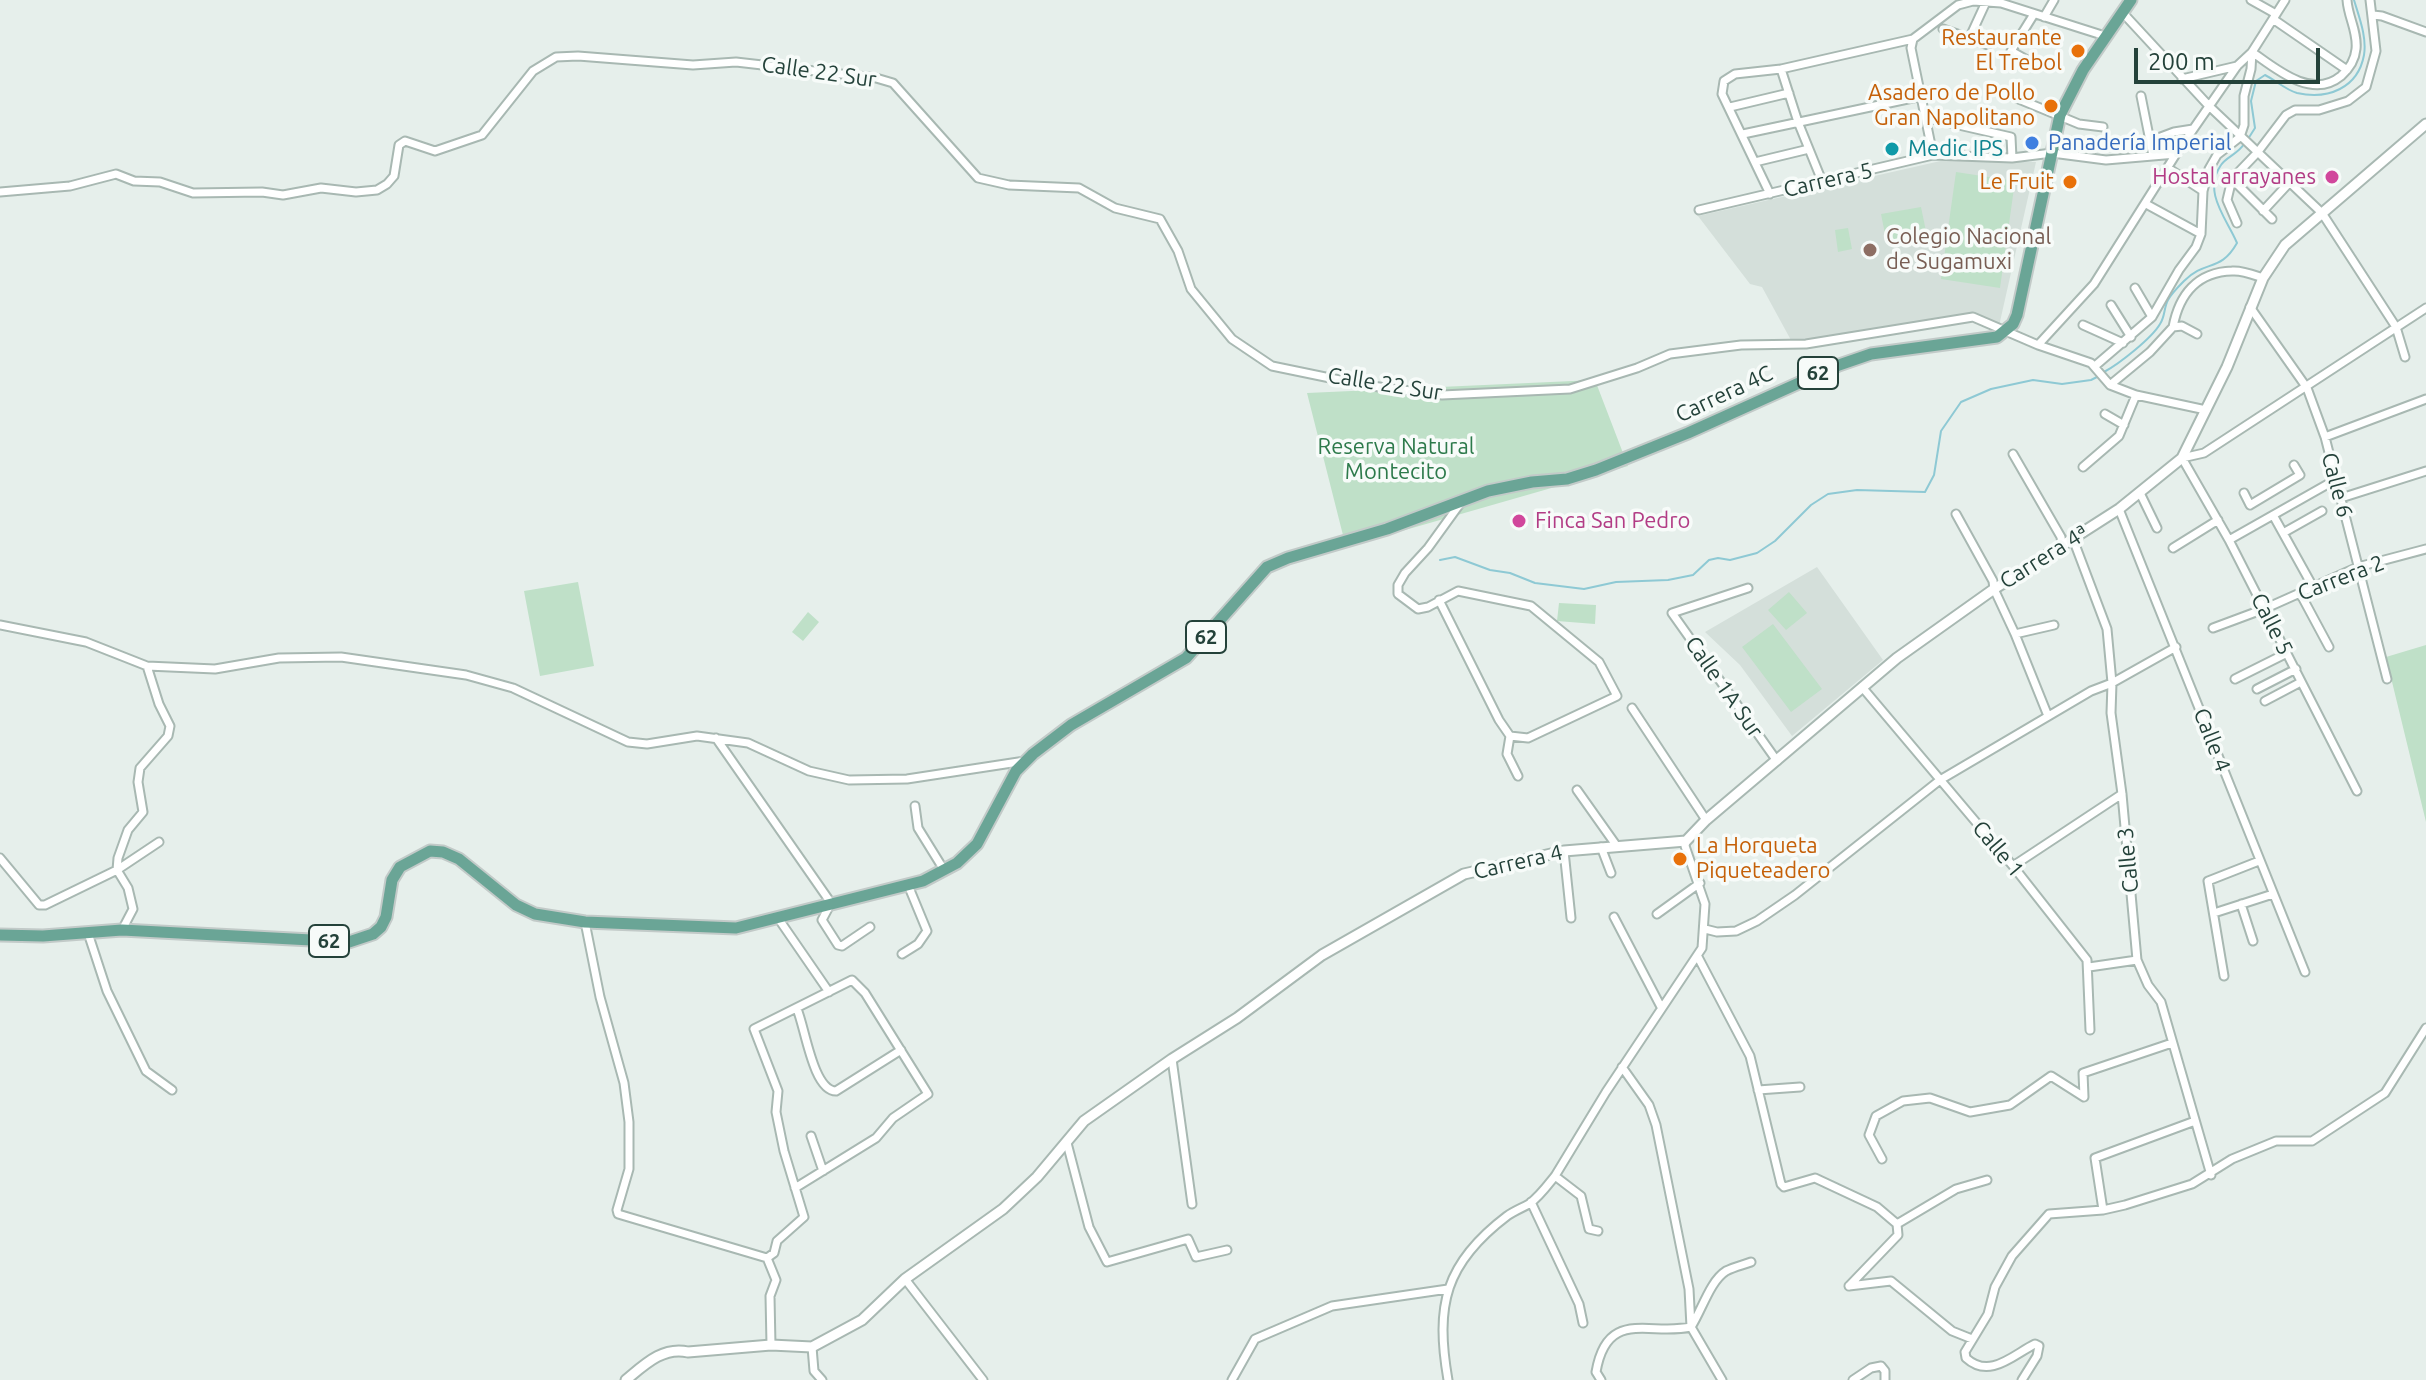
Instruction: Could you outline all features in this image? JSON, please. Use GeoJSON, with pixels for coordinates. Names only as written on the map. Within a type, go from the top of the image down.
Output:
{"type":"FeatureCollection","features":[{"type":"Feature","properties":{"kind":"main road"},"geometry":{"type":"LineString","coordinates":[[2005,332],[2017,315],[2060,115],[2083,70],[2131,0]]}},
{"type":"Feature","properties":{"kind":"main road","name":"Carrera 4C"},"geometry":{"type":"LineString","coordinates":[[1462,501],[1488,491],[1567,479],[1596,470],[1688,433],[1826,370],[1871,354],[1989,339],[2005,332]]}},
{"type":"Feature","properties":{"kind":"main road","name":"62"},"geometry":{"type":"LineString","coordinates":[[0,935],[122,930],[349,942],[373,934],[386,917],[392,880],[400,867],[430,851],[443,852],[459,859],[516,905],[535,914],[585,922],[736,928],[908,885],[957,863],[977,844],[1016,771],[1027,760],[1071,725],[1186,658],[1267,567],[1387,529],[1462,501]]}},
{"type":"Feature","properties":{"kind":"street"},"geometry":{"type":"LineString","coordinates":[[2044,17],[2054,0]]}},
{"type":"Feature","properties":{"kind":"street"},"geometry":{"type":"LineString","coordinates":[[2251,0],[2347,70]]}},
{"type":"Feature","properties":{"kind":"street"},"geometry":{"type":"LineString","coordinates":[[2038,345],[2094,284],[2176,154],[2237,66],[2252,52],[2285,0]]}},
{"type":"Feature","properties":{"kind":"street"},"geometry":{"type":"LineString","coordinates":[[2252,52],[2304,85],[2322,85],[2337,79],[2347,70],[2356,49],[2356,35],[2347,0]]}},
{"type":"Feature","properties":{"kind":"street"},"geometry":{"type":"LineString","coordinates":[[2102,376],[2123,343],[2152,317],[2201,234],[2203,191],[2217,155],[2248,145],[2295,110],[2319,110],[2348,101],[2366,87],[2376,51],[2370,0]]}},
{"type":"Feature","properties":{"kind":"street"},"geometry":{"type":"LineString","coordinates":[[1770,194],[1722,94],[1724,81],[1735,74],[1781,69],[1913,39],[1958,5],[1973,1],[2001,1],[2105,36]]}},
{"type":"Feature","properties":{"kind":"street"},"geometry":{"type":"LineString","coordinates":[[1969,39],[1986,2]]}},
{"type":"Feature","properties":{"kind":"street"},"geometry":{"type":"LineString","coordinates":[[2122,12],[2182,79],[2322,213],[2396,327],[2405,357]]}},
{"type":"Feature","properties":{"kind":"street"},"geometry":{"type":"LineString","coordinates":[[2034,14],[2011,51],[2038,66]]}},
{"type":"Feature","properties":{"kind":"street"},"geometry":{"type":"LineString","coordinates":[[2373,15],[2426,32]]}},
{"type":"Feature","properties":{"kind":"street"},"geometry":{"type":"LineString","coordinates":[[1943,29],[1988,45]]}},
{"type":"Feature","properties":{"kind":"street"},"geometry":{"type":"LineString","coordinates":[[1913,39],[1911,48],[1928,118],[1933,155]]}},
{"type":"Feature","properties":{"kind":"street"},"geometry":{"type":"LineString","coordinates":[[2237,223],[2227,200],[2232,179],[2248,145],[2244,96],[2252,52]]}},
{"type":"Feature","properties":{"kind":"street","name":"Calle 22 Sur"},"geometry":{"type":"LineString","coordinates":[[0,192],[70,186],[116,174],[134,181],[160,182],[193,193],[222,191],[283,195],[321,188],[356,192],[377,190],[394,176],[399,145],[405,141],[435,151],[482,135],[524,81],[541,64],[556,57],[693,65],[736,62],[876,78],[893,83],[978,178],[1009,185],[1079,188],[1115,208],[1160,219],[1178,251],[1191,289],[1232,339],[1272,366],[1364,385],[1442,395],[1570,389],[1670,354],[1741,345],[1806,344],[1973,317],[2005,332]]}},
{"type":"Feature","properties":{"kind":"street"},"geometry":{"type":"LineString","coordinates":[[2251,69],[2264,61]]}},
{"type":"Feature","properties":{"kind":"street"},"geometry":{"type":"LineString","coordinates":[[2182,79],[2237,66]]}},
{"type":"Feature","properties":{"kind":"street"},"geometry":{"type":"LineString","coordinates":[[1781,69],[1822,181]]}},
{"type":"Feature","properties":{"kind":"street"},"geometry":{"type":"LineString","coordinates":[[1730,107],[1789,93]]}},
{"type":"Feature","properties":{"kind":"street"},"geometry":{"type":"LineString","coordinates":[[2004,93],[2079,124],[2103,127]]}},
{"type":"Feature","properties":{"kind":"street"},"geometry":{"type":"LineString","coordinates":[[1743,134],[1922,96]]}},
{"type":"Feature","properties":{"kind":"street"},"geometry":{"type":"LineString","coordinates":[[2141,96],[2153,156]]}},
{"type":"Feature","properties":{"kind":"street"},"geometry":{"type":"LineString","coordinates":[[1928,118],[2011,137],[2012,158]]}},
{"type":"Feature","properties":{"kind":"street","name":"Carrera 4ª"},"geometry":{"type":"LineString","coordinates":[[1686,841],[1706,820],[1897,658],[1994,589],[2119,509],[2182,458],[2227,367],[2263,278],[2285,245],[2426,124]]}},
{"type":"Feature","properties":{"kind":"street"},"geometry":{"type":"LineString","coordinates":[[2150,141],[2193,129]]}},
{"type":"Feature","properties":{"kind":"street"},"geometry":{"type":"LineString","coordinates":[[1755,162],[1809,149]]}},
{"type":"Feature","properties":{"kind":"street","name":"Carrera 5"},"geometry":{"type":"LineString","coordinates":[[1699,210],[1933,155],[2012,158],[2052,153],[2106,160],[2176,154]]}},
{"type":"Feature","properties":{"kind":"street"},"geometry":{"type":"LineString","coordinates":[[2168,168],[2203,191]]}},
{"type":"Feature","properties":{"kind":"street"},"geometry":{"type":"LineString","coordinates":[[2232,179],[2272,219]]}},
{"type":"Feature","properties":{"kind":"street"},"geometry":{"type":"LineString","coordinates":[[2263,211],[2289,183]]}},
{"type":"Feature","properties":{"kind":"street"},"geometry":{"type":"LineString","coordinates":[[2146,204],[2201,234]]}},
{"type":"Feature","properties":{"kind":"street"},"geometry":{"type":"LineString","coordinates":[[2102,376],[2150,352],[2173,327],[2177,306],[2188,290],[2209,275],[2234,270],[2263,278]]}},
{"type":"Feature","properties":{"kind":"street"},"geometry":{"type":"LineString","coordinates":[[2135,288],[2152,317]]}},
{"type":"Feature","properties":{"kind":"street"},"geometry":{"type":"LineString","coordinates":[[2111,305],[2131,337]]}},
{"type":"Feature","properties":{"kind":"street","name":"Calle 6"},"geometry":{"type":"LineString","coordinates":[[2250,307],[2307,388],[2325,437],[2387,679]]}},
{"type":"Feature","properties":{"kind":"street"},"geometry":{"type":"LineString","coordinates":[[2182,458],[2204,453],[2426,308]]}},
{"type":"Feature","properties":{"kind":"street"},"geometry":{"type":"LineString","coordinates":[[2083,325],[2123,343]]}},
{"type":"Feature","properties":{"kind":"street"},"geometry":{"type":"LineString","coordinates":[[2173,327],[2182,326],[2197,334]]}},
{"type":"Feature","properties":{"kind":"street"},"geometry":{"type":"LineString","coordinates":[[2005,332],[2038,345],[2136,395],[2206,410]]}},
{"type":"Feature","properties":{"kind":"street"},"geometry":{"type":"LineString","coordinates":[[2083,467],[2119,436],[2136,395]]}},
{"type":"Feature","properties":{"kind":"street"},"geometry":{"type":"LineString","coordinates":[[2325,437],[2426,399]]}},
{"type":"Feature","properties":{"kind":"street"},"geometry":{"type":"LineString","coordinates":[[2105,414],[2124,425]]}},
{"type":"Feature","properties":{"kind":"street"},"geometry":{"type":"LineString","coordinates":[[2013,454],[2061,537],[2062,546]]}},
{"type":"Feature","properties":{"kind":"street","name":"Calle 5"},"geometry":{"type":"LineString","coordinates":[[2182,458],[2229,540],[2357,791]]}},
{"type":"Feature","properties":{"kind":"street"},"geometry":{"type":"LineString","coordinates":[[2244,493],[2250,505],[2300,475],[2294,465]]}},
{"type":"Feature","properties":{"kind":"street"},"geometry":{"type":"LineString","coordinates":[[2341,498],[2426,471]]}},
{"type":"Feature","properties":{"kind":"street"},"geometry":{"type":"LineString","coordinates":[[2229,540],[2335,480]]}},
{"type":"Feature","properties":{"kind":"street"},"geometry":{"type":"LineString","coordinates":[[2276,490],[2287,507]]}},
{"type":"Feature","properties":{"kind":"street"},"geometry":{"type":"LineString","coordinates":[[2140,493],[2157,528]]}},
{"type":"Feature","properties":{"kind":"street"},"geometry":{"type":"LineString","coordinates":[[1462,501],[1428,548],[1405,573],[1398,585],[1398,594],[1418,609],[1458,591],[1531,606],[1599,662],[1617,696],[1528,738],[1510,736]]}},
{"type":"Feature","properties":{"kind":"street","name":"Calle 4"},"geometry":{"type":"LineString","coordinates":[[2119,509],[2305,972]]}},
{"type":"Feature","properties":{"kind":"street"},"geometry":{"type":"LineString","coordinates":[[2283,533],[2322,511]]}},
{"type":"Feature","properties":{"kind":"street"},"geometry":{"type":"LineString","coordinates":[[1956,514],[1993,581],[2048,716]]}},
{"type":"Feature","properties":{"kind":"street"},"geometry":{"type":"LineString","coordinates":[[2273,515],[2313,587]]}},
{"type":"Feature","properties":{"kind":"street"},"geometry":{"type":"LineString","coordinates":[[2173,548],[2218,520]]}},
{"type":"Feature","properties":{"kind":"street","name":"Calle 3"},"geometry":{"type":"LineString","coordinates":[[2073,539],[2107,629],[2112,683],[2111,713],[2122,794],[2137,960],[2148,985],[2161,1002],[2211,1175]]}},
{"type":"Feature","properties":{"kind":"street","name":"Carrera 2"},"geometry":{"type":"LineString","coordinates":[[2213,628],[2358,567],[2426,549]]}},
{"type":"Feature","properties":{"kind":"street","name":"Calle 1A Sur"},"geometry":{"type":"LineString","coordinates":[[1748,588],[1672,613],[1777,761]]}},
{"type":"Feature","properties":{"kind":"street"},"geometry":{"type":"LineString","coordinates":[[2300,593],[2329,647]]}},
{"type":"Feature","properties":{"kind":"street"},"geometry":{"type":"LineString","coordinates":[[1439,600],[1510,736],[1507,754],[1518,776]]}},
{"type":"Feature","properties":{"kind":"street"},"geometry":{"type":"LineString","coordinates":[[0,625],[86,642],[147,666],[215,669],[279,658],[341,657],[466,675],[513,688],[628,742],[647,744],[697,736],[748,743],[809,771],[849,780],[907,779],[1027,760]]}},
{"type":"Feature","properties":{"kind":"street"},"geometry":{"type":"LineString","coordinates":[[2015,634],[2054,625]]}},
{"type":"Feature","properties":{"kind":"street"},"geometry":{"type":"LineString","coordinates":[[1705,929],[1736,931],[1757,921],[1795,895],[1940,780],[2091,691],[2112,683],[2176,647]]}},
{"type":"Feature","properties":{"kind":"street"},"geometry":{"type":"LineString","coordinates":[[2235,679],[2287,653]]}},
{"type":"Feature","properties":{"kind":"street"},"geometry":{"type":"LineString","coordinates":[[122,930],[133,909],[128,888],[117,870],[118,858],[128,830],[143,812],[138,782],[140,768],[168,736],[170,726],[147,666]]}},
{"type":"Feature","properties":{"kind":"street"},"geometry":{"type":"LineString","coordinates":[[2257,689],[2296,669]]}},
{"type":"Feature","properties":{"kind":"street"},"geometry":{"type":"LineString","coordinates":[[2265,701],[2301,682]]}},
{"type":"Feature","properties":{"kind":"street","name":"Calle 1"},"geometry":{"type":"LineString","coordinates":[[1862,687],[2013,866],[2087,960],[2089,967]]}},
{"type":"Feature","properties":{"kind":"street"},"geometry":{"type":"LineString","coordinates":[[1632,708],[1706,820]]}},
{"type":"Feature","properties":{"kind":"street"},"geometry":{"type":"LineString","coordinates":[[716,738],[831,903],[822,920],[838,945],[842,946],[870,927]]}},
{"type":"Feature","properties":{"kind":"street"},"geometry":{"type":"LineString","coordinates":[[1577,790],[1616,845]]}},
{"type":"Feature","properties":{"kind":"street"},"geometry":{"type":"LineString","coordinates":[[2013,866],[2122,794]]}},
{"type":"Feature","properties":{"kind":"street"},"geometry":{"type":"LineString","coordinates":[[915,806],[918,828],[944,870]]}},
{"type":"Feature","properties":{"kind":"street"},"geometry":{"type":"LineString","coordinates":[[1448,1380],[1442,1341],[1448,1289],[1459,1262],[1509,1214],[1531,1202],[1555,1176],[1661,1007],[1698,957],[1705,929],[1705,904],[1685,846],[1686,841]]}},
{"type":"Feature","properties":{"kind":"street","name":"Carrera 4"},"geometry":{"type":"LineString","coordinates":[[812,1347],[862,1320],[905,1279],[1003,1209],[1037,1177],[1084,1121],[1237,1018],[1322,955],[1464,874],[1564,851],[1686,841]]}},
{"type":"Feature","properties":{"kind":"street"},"geometry":{"type":"LineString","coordinates":[[0,858],[39,905],[56,901],[117,870],[159,842]]}},
{"type":"Feature","properties":{"kind":"street"},"geometry":{"type":"LineString","coordinates":[[1601,847],[1611,873]]}},
{"type":"Feature","properties":{"kind":"street"},"geometry":{"type":"LineString","coordinates":[[1564,851],[1571,918]]}},
{"type":"Feature","properties":{"kind":"street"},"geometry":{"type":"LineString","coordinates":[[2224,976],[2208,881],[2259,861]]}},
{"type":"Feature","properties":{"kind":"street"},"geometry":{"type":"LineString","coordinates":[[1657,914],[1700,883]]}},
{"type":"Feature","properties":{"kind":"street"},"geometry":{"type":"LineString","coordinates":[[902,954],[918,944],[927,931],[908,885]]}},
{"type":"Feature","properties":{"kind":"street"},"geometry":{"type":"LineString","coordinates":[[2214,913],[2273,894]]}},
{"type":"Feature","properties":{"kind":"street"},"geometry":{"type":"LineString","coordinates":[[2241,904],[2253,941]]}},
{"type":"Feature","properties":{"kind":"street"},"geometry":{"type":"LineString","coordinates":[[1614,917],[1661,1007]]}},
{"type":"Feature","properties":{"kind":"street"},"geometry":{"type":"LineString","coordinates":[[778,918],[829,992]]}},
{"type":"Feature","properties":{"kind":"street"},"geometry":{"type":"LineString","coordinates":[[585,922],[600,997],[624,1083],[629,1122],[629,1169],[618,1214],[767,1258]]}},
{"type":"Feature","properties":{"kind":"street"},"geometry":{"type":"LineString","coordinates":[[88,933],[107,991],[146,1071],[172,1090]]}},
{"type":"Feature","properties":{"kind":"street"},"geometry":{"type":"LineString","coordinates":[[1698,957],[1750,1056],[1781,1184],[1784,1187],[1815,1178],[1877,1207],[1897,1224],[1898,1235],[1849,1286],[1891,1281],[1952,1331],[1972,1339]]}},
{"type":"Feature","properties":{"kind":"street"},"geometry":{"type":"LineString","coordinates":[[2090,1030],[2089,967],[2137,960]]}},
{"type":"Feature","properties":{"kind":"street"},"geometry":{"type":"LineString","coordinates":[[767,1258],[774,1253],[777,1241],[804,1217],[795,1188],[776,1112],[778,1091],[754,1029],[852,980],[865,993],[928,1094],[893,1118],[876,1138],[795,1188]]}},
{"type":"Feature","properties":{"kind":"street"},"geometry":{"type":"LineString","coordinates":[[797,1009],[823,1086],[830,1091],[836,1091],[901,1050]]}},
{"type":"Feature","properties":{"kind":"street"},"geometry":{"type":"LineString","coordinates":[[2022,1380],[2037,1356],[2039,1346],[2035,1344],[2006,1363],[1995,1366],[1972,1363],[1965,1352],[1988,1314],[1995,1287],[2012,1256],[2049,1214],[2103,1210],[2192,1184],[2211,1175],[2232,1159],[2276,1141],[2312,1141],[2385,1093],[2426,1028]]}},
{"type":"Feature","properties":{"kind":"street"},"geometry":{"type":"LineString","coordinates":[[1882,1159],[1869,1135],[1876,1116],[1903,1101],[1930,1098],[1970,1112],[2010,1105],[2049,1076],[2084,1097],[2083,1073],[2172,1043]]}},
{"type":"Feature","properties":{"kind":"street"},"geometry":{"type":"LineString","coordinates":[[1172,1059],[1192,1204]]}},
{"type":"Feature","properties":{"kind":"street"},"geometry":{"type":"LineString","coordinates":[[1622,1067],[1649,1105],[1656,1125],[1689,1289],[1691,1327],[1722,1380]]}},
{"type":"Feature","properties":{"kind":"street"},"geometry":{"type":"LineString","coordinates":[[1758,1090],[1800,1087]]}},
{"type":"Feature","properties":{"kind":"street"},"geometry":{"type":"LineString","coordinates":[[2103,1210],[2095,1158],[2195,1121]]}},
{"type":"Feature","properties":{"kind":"street"},"geometry":{"type":"LineString","coordinates":[[811,1136],[823,1171]]}},
{"type":"Feature","properties":{"kind":"street"},"geometry":{"type":"LineString","coordinates":[[1067,1143],[1089,1227],[1107,1262],[1188,1239],[1196,1257],[1227,1250]]}},
{"type":"Feature","properties":{"kind":"street"},"geometry":{"type":"LineString","coordinates":[[1555,1176],[1581,1196],[1589,1229],[1598,1231]]}},
{"type":"Feature","properties":{"kind":"street"},"geometry":{"type":"LineString","coordinates":[[1897,1224],[1956,1189],[1987,1180]]}},
{"type":"Feature","properties":{"kind":"street"},"geometry":{"type":"LineString","coordinates":[[1531,1202],[1579,1304],[1583,1323]]}},
{"type":"Feature","properties":{"kind":"street"},"geometry":{"type":"LineString","coordinates":[[767,1258],[776,1280],[770,1296],[776,1346]]}},
{"type":"Feature","properties":{"kind":"street"},"geometry":{"type":"LineString","coordinates":[[1691,1327],[1704,1308],[1714,1281],[1726,1271],[1751,1262]]}},
{"type":"Feature","properties":{"kind":"street"},"geometry":{"type":"LineString","coordinates":[[905,1279],[983,1380]]}},
{"type":"Feature","properties":{"kind":"street"},"geometry":{"type":"LineString","coordinates":[[1232,1380],[1255,1339],[1332,1306],[1448,1289]]}},
{"type":"Feature","properties":{"kind":"street"},"geometry":{"type":"LineString","coordinates":[[1601,1380],[1596,1372],[1600,1352],[1619,1332],[1638,1327],[1691,1327]]}},
{"type":"Feature","properties":{"kind":"street"},"geometry":{"type":"LineString","coordinates":[[626,1380],[666,1351],[776,1346],[812,1347],[814,1371],[822,1380]]}},
{"type":"Feature","properties":{"kind":"street"},"geometry":{"type":"LineString","coordinates":[[1853,1380],[1871,1368],[1881,1366],[1885,1371],[1885,1380]]}},
{"type":"Feature","properties":{"kind":"shaded area","name":"Colegio Nacional de Sugamuxi"},"geometry":{"type":"Polygon","coordinates":[[[1945,160],[2036,162],[1999,326],[1974,315],[1861,335],[1792,342],[1762,287],[1750,284],[1698,216],[1945,160]]]}},
{"type":"Feature","properties":{"kind":"shaded area"},"geometry":{"type":"Polygon","coordinates":[[[1817,567],[1883,660],[1792,736],[1740,665],[1705,632],[1817,567]]]}},
{"type":"Feature","properties":{"kind":"green space"},"geometry":{"type":"Polygon","coordinates":[[[1956,172],[2015,181],[2000,288],[1941,279],[1956,172]]]}},
{"type":"Feature","properties":{"kind":"green space"},"geometry":{"type":"Polygon","coordinates":[[[1921,207],[1927,236],[1887,244],[1881,214],[1921,207]]]}},
{"type":"Feature","properties":{"kind":"green space"},"geometry":{"type":"Polygon","coordinates":[[[1848,228],[1852,249],[1838,252],[1835,230],[1848,228]]]}},
{"type":"Feature","properties":{"kind":"green space","name":"Reserva Natural Montecito"},"geometry":{"type":"Polygon","coordinates":[[[1595,380],[1628,466],[1346,547],[1307,393],[1595,380]]]}},
{"type":"Feature","properties":{"kind":"green space"},"geometry":{"type":"Polygon","coordinates":[[[578,582],[594,666],[540,676],[524,591],[578,582]]]}},
{"type":"Feature","properties":{"kind":"green space"},"geometry":{"type":"Polygon","coordinates":[[[1789,592],[1807,613],[1786,630],[1768,610],[1789,592]]]}},
{"type":"Feature","properties":{"kind":"green space"},"geometry":{"type":"Polygon","coordinates":[[[1559,603],[1596,605],[1595,624],[1557,621],[1559,603]]]}},
{"type":"Feature","properties":{"kind":"green space"},"geometry":{"type":"Polygon","coordinates":[[[808,612],[819,622],[803,641],[792,632],[808,612]]]}},
{"type":"Feature","properties":{"kind":"green space"},"geometry":{"type":"Polygon","coordinates":[[[1773,624],[1822,689],[1791,712],[1742,647],[1773,624]]]}},
{"type":"Feature","properties":{"kind":"green space"},"geometry":{"type":"Polygon","coordinates":[[[2426,645],[2426,822],[2386,657],[2426,645]]]}},
{"type":"Feature","properties":{"kind":"waterway"},"geometry":{"type":"LineString","coordinates":[[2248,139],[2255,128],[2251,101],[2256,81],[2265,75],[2293,92],[2309,95],[2340,89],[2355,76],[2365,48],[2354,0]]}},
{"type":"Feature","properties":{"kind":"waterway"},"geometry":{"type":"LineString","coordinates":[[2104,372],[2156,330],[2169,298],[2184,281],[2225,258],[2237,243],[2218,205],[2214,185],[2221,165],[2244,144]]}},
{"type":"Feature","properties":{"kind":"waterway"},"geometry":{"type":"LineString","coordinates":[[1440,560],[1455,557],[1535,583],[1584,589],[1616,582],[1668,580],[1693,575],[1709,560],[1730,560],[1757,553],[1775,541],[1811,505],[1828,494],[1857,490],[1925,492],[1934,475],[1941,431],[1961,402],[1991,389],[2033,380],[2062,384],[2099,376]]}},
{"type":"Feature","properties":{"kind":"place","name":"Restaurante El Trebol"},"geometry":{"type":"Point","coordinates":[2078,51]}},
{"type":"Feature","properties":{"kind":"place","name":"Asadero de Pollo Gran Napolitano"},"geometry":{"type":"Point","coordinates":[2051,106]}},
{"type":"Feature","properties":{"kind":"place","name":"Panadería Imperial"},"geometry":{"type":"Point","coordinates":[2032,143]}},
{"type":"Feature","properties":{"kind":"place","name":"Medic IPS"},"geometry":{"type":"Point","coordinates":[1892,149]}},
{"type":"Feature","properties":{"kind":"place","name":"Hostal arrayanes"},"geometry":{"type":"Point","coordinates":[2332,177]}},
{"type":"Feature","properties":{"kind":"place","name":"Le Fruit"},"geometry":{"type":"Point","coordinates":[2070,182]}},
{"type":"Feature","properties":{"kind":"place","name":"Colegio Nacional de Sugamuxi"},"geometry":{"type":"Point","coordinates":[1870,250]}},
{"type":"Feature","properties":{"kind":"place","name":"Finca San Pedro"},"geometry":{"type":"Point","coordinates":[1519,521]}},
{"type":"Feature","properties":{"kind":"place","name":"La Horqueta Piqueteadero"},"geometry":{"type":"Point","coordinates":[1680,859]}}]}
